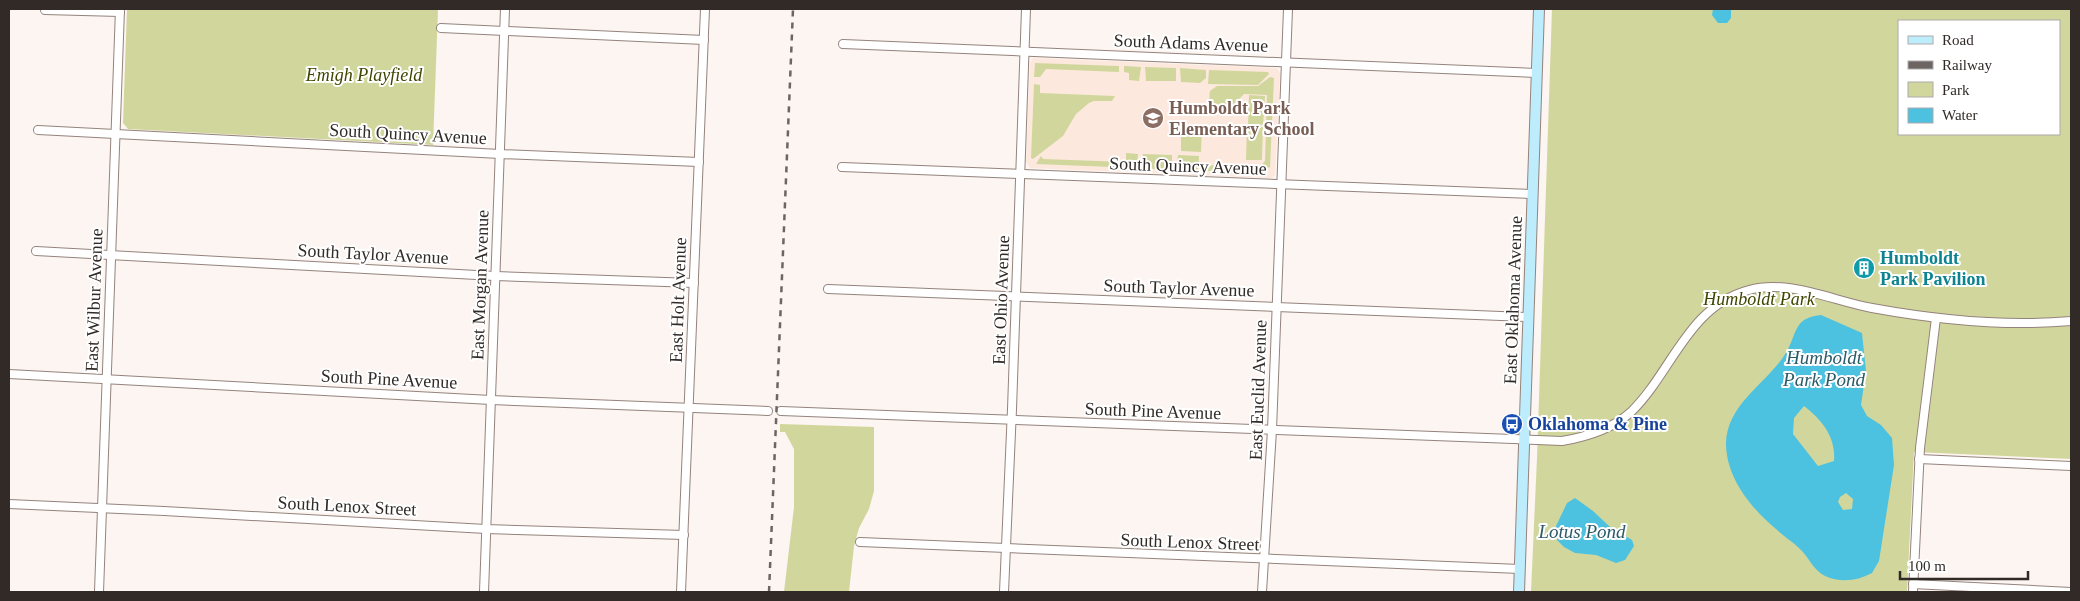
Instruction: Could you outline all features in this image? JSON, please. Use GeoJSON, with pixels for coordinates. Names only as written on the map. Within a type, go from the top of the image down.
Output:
{"type":"FeatureCollection","features":[{"type":"Feature","properties":{"kind":"main road","name":"East Oklahoma Avenue"},"geometry":{"type":"LineString","coordinates":[[1519,592],[1539,9]]}},
{"type":"Feature","properties":{"kind":"street","name":"East Morgan Avenue"},"geometry":{"type":"LineString","coordinates":[[484,592],[505,9]]}},
{"type":"Feature","properties":{"kind":"street","name":"East Holt Avenue"},"geometry":{"type":"LineString","coordinates":[[681,592],[705,9]]}},
{"type":"Feature","properties":{"kind":"street","name":"East Ohio Avenue"},"geometry":{"type":"LineString","coordinates":[[1004,592],[1012,420],[1026,9]]}},
{"type":"Feature","properties":{"kind":"street","name":"East Euclid Avenue"},"geometry":{"type":"LineString","coordinates":[[1262,592],[1272,430],[1288,9]]}},
{"type":"Feature","properties":{"kind":"street"},"geometry":{"type":"LineString","coordinates":[[45,10],[120,10]]}},
{"type":"Feature","properties":{"kind":"street","name":"East Wilbur Avenue"},"geometry":{"type":"LineString","coordinates":[[99,592],[120,10]]}},
{"type":"Feature","properties":{"kind":"street"},"geometry":{"type":"LineString","coordinates":[[441,28],[704,40]]}},
{"type":"Feature","properties":{"kind":"street","name":"South Adams Avenue"},"geometry":{"type":"LineString","coordinates":[[843,44],[1537,73]]}},
{"type":"Feature","properties":{"kind":"street","name":"South Quincy Avenue"},"geometry":{"type":"LineString","coordinates":[[38,130],[500,154],[699,162]]}},
{"type":"Feature","properties":{"kind":"street","name":"South Quincy Avenue"},"geometry":{"type":"LineString","coordinates":[[842,167],[1533,194]]}},
{"type":"Feature","properties":{"kind":"street","name":"South Taylor Avenue"},"geometry":{"type":"LineString","coordinates":[[36,252],[495,276],[694,283]]}},
{"type":"Feature","properties":{"kind":"street","name":"South Pine Avenue"},"geometry":{"type":"LineString","coordinates":[[781,411],[1562,441],[1585,437],[1609,426],[1630,413],[1654,385],[1690,330],[1701,318],[1730,297],[1750,289],[1765,287],[1798,290],[1869,308],[1936,318],[2040,324],[2071,321]]}},
{"type":"Feature","properties":{"kind":"street","name":"South Taylor Avenue"},"geometry":{"type":"LineString","coordinates":[[828,289],[1529,317]]}},
{"type":"Feature","properties":{"kind":"street"},"geometry":{"type":"LineString","coordinates":[[1936,318],[1919,459],[1913,588],[2071,592]]}},
{"type":"Feature","properties":{"kind":"street","name":"South Pine Avenue"},"geometry":{"type":"LineString","coordinates":[[9,374],[491,400],[768,411]]}},
{"type":"Feature","properties":{"kind":"street"},"geometry":{"type":"LineString","coordinates":[[1919,459],[2071,466]]}},
{"type":"Feature","properties":{"kind":"street","name":"South Lenox Street"},"geometry":{"type":"LineString","coordinates":[[9,504],[486,529],[684,535]]}},
{"type":"Feature","properties":{"kind":"street","name":"South Lenox Street"},"geometry":{"type":"LineString","coordinates":[[860,542],[1520,569]]}},
{"type":"Feature","properties":{"kind":"shaded area","name":"Humboldt Park Elementary School"},"geometry":{"type":"Polygon","coordinates":[[[1033,58],[1277,68],[1280,73],[1275,175],[1272,178],[1030,168],[1026,162],[1030,63],[1033,58]]]}},
{"type":"Feature","properties":{"kind":"green space","name":"Emigh Playfield"},"geometry":{"type":"Polygon","coordinates":[[[127,9],[438,9],[433,145],[128,129],[123,123],[127,9]]]}},
{"type":"Feature","properties":{"kind":"green space","name":"Humboldt Park"},"geometry":{"type":"Polygon","coordinates":[[[1552,9],[2071,9],[2071,459],[1914,452],[1907,592],[1531,592],[1552,9]]]}},
{"type":"Feature","properties":{"kind":"green space"},"geometry":{"type":"Polygon","coordinates":[[[1035,63],[1119,66],[1119,72],[1046,69],[1040,77],[1034,77],[1035,63]]]}},
{"type":"Feature","properties":{"kind":"green space"},"geometry":{"type":"Polygon","coordinates":[[[1124,66],[1141,67],[1139,81],[1129,80],[1129,73],[1124,72],[1124,66]]]}},
{"type":"Feature","properties":{"kind":"green space"},"geometry":{"type":"Polygon","coordinates":[[[1145,67],[1176,68],[1176,81],[1146,81],[1145,67]]]}},
{"type":"Feature","properties":{"kind":"green space"},"geometry":{"type":"Polygon","coordinates":[[[1180,68],[1206,70],[1206,78],[1200,83],[1181,82],[1180,68]]]}},
{"type":"Feature","properties":{"kind":"green space"},"geometry":{"type":"Polygon","coordinates":[[[1209,70],[1268,72],[1269,74],[1258,85],[1208,84],[1209,70]]]}},
{"type":"Feature","properties":{"kind":"green space"},"geometry":{"type":"Polygon","coordinates":[[[1270,77],[1274,78],[1270,167],[1268,168],[1262,164],[1265,161],[1267,95],[1244,94],[1229,109],[1213,107],[1209,95],[1210,91],[1217,86],[1258,86],[1270,77]]]}},
{"type":"Feature","properties":{"kind":"green space"},"geometry":{"type":"Polygon","coordinates":[[[1034,84],[1040,85],[1040,93],[1115,96],[1112,101],[1094,101],[1089,103],[1076,114],[1063,136],[1033,159],[1031,158],[1034,84]]]}},
{"type":"Feature","properties":{"kind":"green space"},"geometry":{"type":"Polygon","coordinates":[[[1249,95],[1265,96],[1263,125],[1248,125],[1249,95]]]}},
{"type":"Feature","properties":{"kind":"green space"},"geometry":{"type":"Polygon","coordinates":[[[1181,126],[1202,127],[1201,152],[1181,151],[1181,126]]]}},
{"type":"Feature","properties":{"kind":"green space"},"geometry":{"type":"Polygon","coordinates":[[[1247,126],[1263,127],[1262,160],[1246,160],[1247,126]]]}},
{"type":"Feature","properties":{"kind":"green space"},"geometry":{"type":"Polygon","coordinates":[[[1126,153],[1138,154],[1137,168],[1036,164],[1041,156],[1043,159],[1126,162],[1126,153]]]}},
{"type":"Feature","properties":{"kind":"green space"},"geometry":{"type":"Polygon","coordinates":[[[1143,154],[1172,155],[1172,170],[1141,168],[1143,154]]]}},
{"type":"Feature","properties":{"kind":"green space"},"geometry":{"type":"Polygon","coordinates":[[[1178,155],[1199,156],[1198,171],[1176,170],[1178,155]]]}},
{"type":"Feature","properties":{"kind":"green space"},"geometry":{"type":"Polygon","coordinates":[[[1205,165],[1258,167],[1260,165],[1265,171],[1264,173],[1206,171],[1205,165]]]}},
{"type":"Feature","properties":{"kind":"green space"},"geometry":{"type":"Polygon","coordinates":[[[780,424],[874,427],[874,491],[854,546],[849,592],[784,592],[794,507],[794,449],[785,432],[780,432],[780,424]]]}},
{"type":"Feature","properties":{"kind":"water"},"geometry":{"type":"Polygon","coordinates":[[[1713,9],[1731,9],[1731,18],[1727,23],[1718,23],[1712,15],[1713,9]]]}},
{"type":"Feature","properties":{"kind":"water","name":"Humboldt Park Pond"},"geometry":{"type":"Polygon","coordinates":[[[1821,315],[1862,333],[1866,371],[1861,405],[1867,416],[1881,425],[1892,438],[1894,465],[1879,561],[1872,573],[1861,578],[1837,580],[1825,576],[1817,570],[1799,548],[1767,521],[1749,502],[1735,480],[1727,456],[1728,430],[1733,417],[1748,396],[1784,356],[1796,329],[1811,317],[1821,315]],[[1804,406],[1794,418],[1793,434],[1818,466],[1834,461],[1833,444],[1830,437],[1817,417],[1804,406]],[[1846,493],[1840,497],[1838,502],[1843,510],[1852,509],[1853,499],[1846,493]]]}},
{"type":"Feature","properties":{"kind":"water","name":"Lotus Pond"},"geometry":{"type":"Polygon","coordinates":[[[1575,498],[1609,526],[1632,540],[1634,546],[1625,560],[1616,563],[1596,555],[1575,553],[1564,547],[1557,540],[1556,526],[1567,503],[1575,498]]]}},
{"type":"Feature","properties":{"kind":"railway"},"geometry":{"type":"LineString","coordinates":[[769,592],[793,9]]}},
{"type":"Feature","properties":{"kind":"place","name":"Humboldt Park Elementary School"},"geometry":{"type":"Point","coordinates":[1153,118]}},
{"type":"Feature","properties":{"kind":"place","name":"Humboldt Park Pavilion"},"geometry":{"type":"Point","coordinates":[1864,268]}},
{"type":"Feature","properties":{"kind":"place","name":"Oklahoma & Pine"},"geometry":{"type":"Point","coordinates":[1512,424]}}]}
